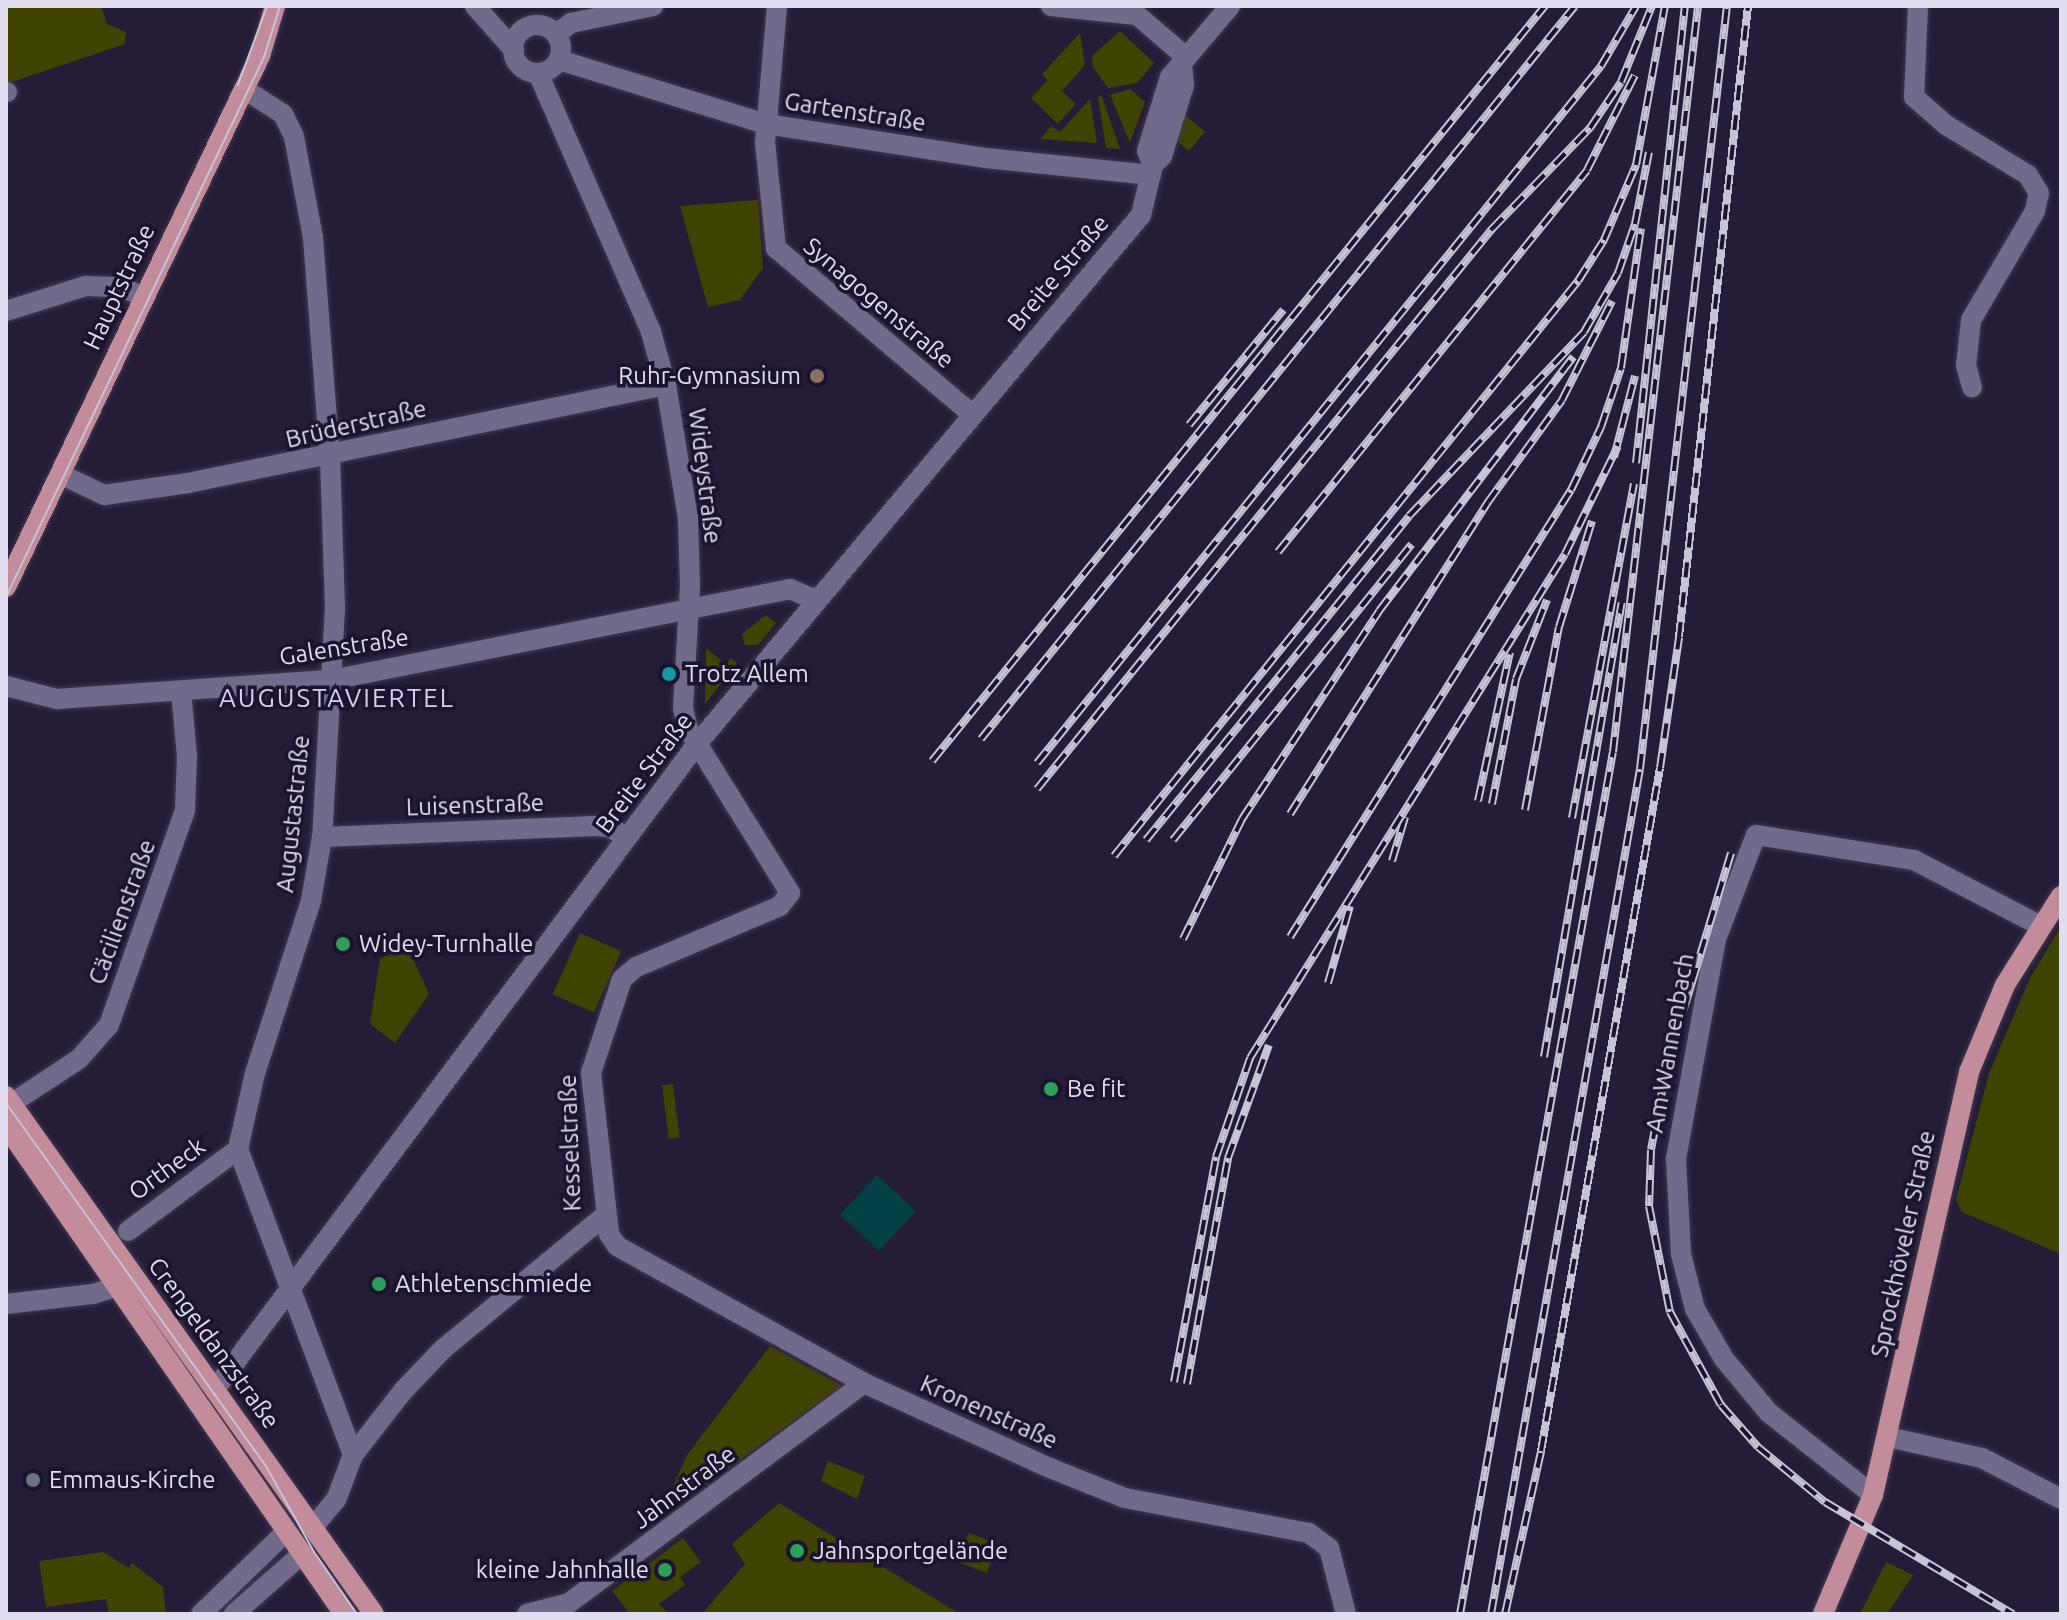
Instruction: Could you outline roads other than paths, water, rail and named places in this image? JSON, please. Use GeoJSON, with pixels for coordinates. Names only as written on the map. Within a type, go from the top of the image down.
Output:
{"type":"FeatureCollection","features":[{"type":"Feature","properties":{"kind":"main road","name":"Hauptstraße"},"geometry":{"type":"LineString","coordinates":[[6,587],[244,89],[275,6]]}},
{"type":"Feature","properties":{"kind":"main road","name":"Sprockhöveler Straße"},"geometry":{"type":"LineString","coordinates":[[1823,1614],[1873,1495],[1969,1072],[2005,985],[2061,896]]}},
{"type":"Feature","properties":{"kind":"main road","name":"Crengeldanzstraße"},"geometry":{"type":"LineString","coordinates":[[8,1103],[216,1388],[374,1614]]}},
{"type":"Feature","properties":{"kind":"main road","name":"Crengeldanzstraße"},"geometry":{"type":"LineString","coordinates":[[6,1126],[344,1614]]}},
{"type":"Feature","properties":{"kind":"main road"},"geometry":{"type":"LineString","coordinates":[[212,1427],[216,1388]]}},
{"type":"Feature","properties":{"kind":"main road"},"geometry":{"type":"LineString","coordinates":[[286,1532],[313,1527]]}},
{"type":"Feature","properties":{"kind":"main road"},"geometry":{"type":"LineString","coordinates":[[302,1554],[313,1527]]}},
{"type":"Feature","properties":{"kind":"street"},"geometry":{"type":"LineString","coordinates":[[475,6],[514,50],[519,64],[538,73],[559,60],[556,34],[534,16],[521,32],[514,50]]}},
{"type":"Feature","properties":{"kind":"street"},"geometry":{"type":"LineString","coordinates":[[556,34],[571,23],[653,6]]}},
{"type":"Feature","properties":{"kind":"street","name":"Synagogenstraße"},"geometry":{"type":"LineString","coordinates":[[777,6],[766,124],[773,238],[781,256],[973,415]]}},
{"type":"Feature","properties":{"kind":"street"},"geometry":{"type":"LineString","coordinates":[[1051,6],[1120,8],[1137,15],[1184,62],[1230,6]]}},
{"type":"Feature","properties":{"kind":"street"},"geometry":{"type":"LineString","coordinates":[[1918,6],[1914,97],[1946,125],[2028,175],[2039,193],[2035,211],[1971,320],[1966,365],[1972,387]]}},
{"type":"Feature","properties":{"kind":"street","name":"Gartenstraße"},"geometry":{"type":"LineString","coordinates":[[559,60],[766,124],[986,158],[1152,170]]}},
{"type":"Feature","properties":{"kind":"street","name":"Breite Straße"},"geometry":{"type":"LineString","coordinates":[[216,1388],[697,744],[1141,215],[1152,170],[1162,156],[1184,85],[1184,62]]}},
{"type":"Feature","properties":{"kind":"street","name":"Wideystraße"},"geometry":{"type":"LineString","coordinates":[[538,73],[651,332],[666,385],[688,518],[688,610],[683,708],[697,744],[786,882]]}},
{"type":"Feature","properties":{"kind":"street","name":"Augustastraße"},"geometry":{"type":"LineString","coordinates":[[238,1149],[255,1073],[309,908],[322,837],[335,530],[313,238],[294,137],[283,114],[244,89]]}},
{"type":"Feature","properties":{"kind":"street"},"geometry":{"type":"LineString","coordinates":[[6,311],[86,286],[122,287],[143,297]]}},
{"type":"Feature","properties":{"kind":"street","name":"Brüderstraße"},"geometry":{"type":"LineString","coordinates":[[60,474],[104,495],[330,457],[666,385]]}},
{"type":"Feature","properties":{"kind":"street","name":"Galenstraße"},"geometry":{"type":"LineString","coordinates":[[6,686],[57,699],[331,680],[790,589],[816,600]]}},
{"type":"Feature","properties":{"kind":"street","name":"Cäcilienstraße"},"geometry":{"type":"LineString","coordinates":[[8,1103],[79,1059],[109,1025],[185,810],[187,771],[181,691]]}},
{"type":"Feature","properties":{"kind":"street","name":"Luisenstraße"},"geometry":{"type":"LineString","coordinates":[[322,837],[595,826],[610,827],[627,838]]}},
{"type":"Feature","properties":{"kind":"street","name":"Am Wannenbach"},"geometry":{"type":"LineString","coordinates":[[1873,1495],[1769,1413],[1724,1359],[1695,1309],[1681,1254],[1676,1159],[1716,939],[1756,835],[1914,860],[2041,926]]}},
{"type":"Feature","properties":{"kind":"street","name":"Kesselstraße"},"geometry":{"type":"LineString","coordinates":[[353,1455],[443,1349],[603,1217],[591,1073],[622,979],[636,967],[786,903],[786,882]]}},
{"type":"Feature","properties":{"kind":"street"},"geometry":{"type":"LineString","coordinates":[[238,1149],[288,1292],[353,1455],[336,1500],[313,1527]]}},
{"type":"Feature","properties":{"kind":"street","name":"Ortheck"},"geometry":{"type":"LineString","coordinates":[[128,1231],[238,1149]]}},
{"type":"Feature","properties":{"kind":"street","name":"Kronenstraße"},"geometry":{"type":"LineString","coordinates":[[603,1217],[617,1246],[928,1416],[1125,1498],[1309,1533],[1329,1548],[1346,1614]]}},
{"type":"Feature","properties":{"kind":"street"},"geometry":{"type":"LineString","coordinates":[[6,1304],[93,1294],[115,1287],[144,1293]]}},
{"type":"Feature","properties":{"kind":"street","name":"Jahnstraße"},"geometry":{"type":"LineString","coordinates":[[527,1614],[569,1603],[685,1520],[864,1383]]}},
{"type":"Feature","properties":{"kind":"street"},"geometry":{"type":"LineString","coordinates":[[1888,1437],[1982,1458],[2061,1499]]}},
{"type":"Feature","properties":{"kind":"street"},"geometry":{"type":"LineString","coordinates":[[201,1614],[286,1532]]}},
{"type":"Feature","properties":{"kind":"street"},"geometry":{"type":"LineString","coordinates":[[234,1614],[302,1554]]}},
{"type":"Feature","properties":{"kind":"tram line"},"geometry":{"type":"LineString","coordinates":[[238,85],[267,6]]}},
{"type":"Feature","properties":{"kind":"tram line"},"geometry":{"type":"LineString","coordinates":[[6,597],[264,57],[280,6]]}},
{"type":"Feature","properties":{"kind":"tram line"},"geometry":{"type":"LineString","coordinates":[[6,1103],[267,1468],[314,1552],[357,1614]]}},
{"type":"Feature","properties":{"kind":"railway"},"geometry":{"type":"LineString","coordinates":[[932,761],[1545,6]]}},
{"type":"Feature","properties":{"kind":"railway"},"geometry":{"type":"LineString","coordinates":[[981,739],[1575,6]]}},
{"type":"Feature","properties":{"kind":"railway"},"geometry":{"type":"LineString","coordinates":[[1037,763],[1601,66],[1636,6]]}},
{"type":"Feature","properties":{"kind":"railway"},"geometry":{"type":"LineString","coordinates":[[1037,789],[1492,229],[1590,128],[1621,82],[1652,6]]}},
{"type":"Feature","properties":{"kind":"railway"},"geometry":{"type":"LineString","coordinates":[[1114,856],[1578,281],[1604,240],[1636,165],[1665,6]]}},
{"type":"Feature","properties":{"kind":"railway"},"geometry":{"type":"LineString","coordinates":[[1636,463],[1685,6]]}},
{"type":"Feature","properties":{"kind":"railway"},"geometry":{"type":"LineString","coordinates":[[1460,1614],[1613,752],[1698,6]]}},
{"type":"Feature","properties":{"kind":"railway"},"geometry":{"type":"LineString","coordinates":[[1491,1614],[1640,769],[1727,6]]}},
{"type":"Feature","properties":{"kind":"railway"},"geometry":{"type":"LineString","coordinates":[[1505,1614],[1541,1451],[1660,768],[1679,637],[1748,6]]}},
{"type":"Feature","properties":{"kind":"railway"},"geometry":{"type":"LineString","coordinates":[[1278,552],[1587,170],[1635,75]]}},
{"type":"Feature","properties":{"kind":"railway"},"geometry":{"type":"LineString","coordinates":[[1146,840],[1409,516],[1584,332],[1618,273],[1635,224],[1649,152]]}},
{"type":"Feature","properties":{"kind":"railway"},"geometry":{"type":"LineString","coordinates":[[1290,937],[1571,490],[1601,427],[1621,368],[1641,228]]}},
{"type":"Feature","properties":{"kind":"railway"},"geometry":{"type":"LineString","coordinates":[[1290,814],[1488,502],[1562,400],[1612,301]]}},
{"type":"Feature","properties":{"kind":"railway"},"geometry":{"type":"LineString","coordinates":[[1189,425],[1283,310]]}},
{"type":"Feature","properties":{"kind":"railway"},"geometry":{"type":"LineString","coordinates":[[1183,939],[1242,819],[1379,611],[1573,357]]}},
{"type":"Feature","properties":{"kind":"railway"},"geometry":{"type":"LineString","coordinates":[[1614,457],[1635,376]]}},
{"type":"Feature","properties":{"kind":"railway"},"geometry":{"type":"LineString","coordinates":[[1174,1382],[1216,1157],[1250,1058],[1565,554],[1618,446]]}},
{"type":"Feature","properties":{"kind":"railway"},"geometry":{"type":"LineString","coordinates":[[1572,818],[1634,484]]}},
{"type":"Feature","properties":{"kind":"railway"},"geometry":{"type":"LineString","coordinates":[[1525,810],[1559,627],[1592,521]]}},
{"type":"Feature","properties":{"kind":"railway"},"geometry":{"type":"LineString","coordinates":[[1173,840],[1412,544]]}},
{"type":"Feature","properties":{"kind":"railway"},"geometry":{"type":"LineString","coordinates":[[1492,804],[1516,679],[1547,600]]}},
{"type":"Feature","properties":{"kind":"railway"},"geometry":{"type":"LineString","coordinates":[[1544,1057],[1622,603]]}},
{"type":"Feature","properties":{"kind":"railway"},"geometry":{"type":"LineString","coordinates":[[1478,801],[1510,652]]}},
{"type":"Feature","properties":{"kind":"railway"},"geometry":{"type":"LineString","coordinates":[[1392,861],[1405,817]]}},
{"type":"Feature","properties":{"kind":"railway"},"geometry":{"type":"LineString","coordinates":[[1731,853],[1667,1065],[1651,1150],[1649,1206],[1670,1312],[1721,1405],[1758,1447],[1825,1502],[2013,1614]]}},
{"type":"Feature","properties":{"kind":"railway"},"geometry":{"type":"LineString","coordinates":[[1328,983],[1350,906]]}},
{"type":"Feature","properties":{"kind":"railway"},"geometry":{"type":"LineString","coordinates":[[1187,1384],[1228,1158],[1269,1045]]}},
{"type":"Feature","properties":{"kind":"place","name":"Ruhr-Gymnasium"},"geometry":{"type":"Point","coordinates":[817,376]}},
{"type":"Feature","properties":{"kind":"place","name":"Trotz Allem"},"geometry":{"type":"Point","coordinates":[669,674]}},
{"type":"Feature","properties":{"kind":"place","name":"Widey-Turnhalle"},"geometry":{"type":"Point","coordinates":[343,944]}},
{"type":"Feature","properties":{"kind":"place","name":"Be fit"},"geometry":{"type":"Point","coordinates":[1051,1089]}},
{"type":"Feature","properties":{"kind":"place","name":"Athletenschmiede"},"geometry":{"type":"Point","coordinates":[379,1284]}},
{"type":"Feature","properties":{"kind":"place","name":"Emmaus-Kirche"},"geometry":{"type":"Point","coordinates":[33,1480]}},
{"type":"Feature","properties":{"kind":"place","name":"Jahnsportgelände"},"geometry":{"type":"Point","coordinates":[797,1551]}},
{"type":"Feature","properties":{"kind":"place","name":"kleine Jahnhalle"},"geometry":{"type":"Point","coordinates":[665,1570]}},
{"type":"Feature","properties":{"kind":"district","name":"AUGUSTAVIERTEL"},"geometry":{"type":"Point","coordinates":[337,698]}}]}
